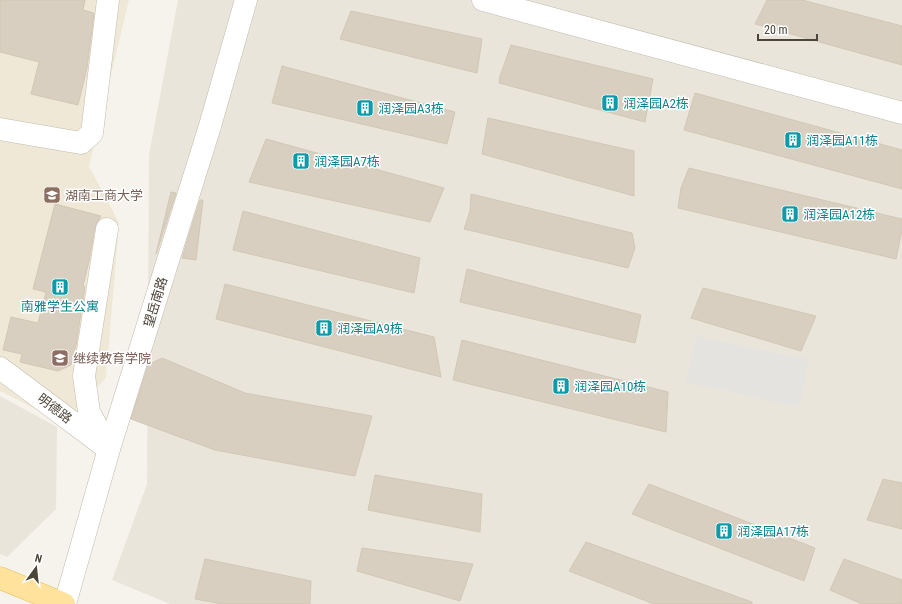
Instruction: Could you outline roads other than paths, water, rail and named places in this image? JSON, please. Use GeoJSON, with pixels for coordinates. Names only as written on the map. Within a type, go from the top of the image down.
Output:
{"type":"FeatureCollection","features":[{"type":"Feature","properties":{"kind":"main road"},"geometry":{"type":"LineString","coordinates":[[0,578],[64,604]]}},
{"type":"Feature","properties":{"kind":"street"},"geometry":{"type":"LineString","coordinates":[[0,128],[81,143],[92,133],[108,0]]}},
{"type":"Feature","properties":{"kind":"street","name":"望岳南路"},"geometry":{"type":"LineString","coordinates":[[64,604],[109,449],[210,126],[246,0]]}},
{"type":"Feature","properties":{"kind":"street"},"geometry":{"type":"LineString","coordinates":[[482,0],[902,113]]}},
{"type":"Feature","properties":{"kind":"street"},"geometry":{"type":"LineString","coordinates":[[107,229],[84,376],[89,412],[109,449]]}},
{"type":"Feature","properties":{"kind":"street","name":"明德路"},"geometry":{"type":"LineString","coordinates":[[0,368],[109,449]]}},
{"type":"Feature","properties":{"kind":"place","name":"润泽园A2栋"},"geometry":{"type":"Point","coordinates":[610,103]}},
{"type":"Feature","properties":{"kind":"place","name":"润泽园A3栋"},"geometry":{"type":"Point","coordinates":[365,108]}},
{"type":"Feature","properties":{"kind":"place","name":"润泽园A11栋"},"geometry":{"type":"Point","coordinates":[793,140]}},
{"type":"Feature","properties":{"kind":"place","name":"润泽园A7栋"},"geometry":{"type":"Point","coordinates":[301,161]}},
{"type":"Feature","properties":{"kind":"place","name":"湖南工商大学"},"geometry":{"type":"Point","coordinates":[52,195]}},
{"type":"Feature","properties":{"kind":"place","name":"润泽园A12栋"},"geometry":{"type":"Point","coordinates":[790,214]}},
{"type":"Feature","properties":{"kind":"place","name":"南雅学生公寓"},"geometry":{"type":"Point","coordinates":[60,287]}},
{"type":"Feature","properties":{"kind":"place","name":"润泽园A9栋"},"geometry":{"type":"Point","coordinates":[324,328]}},
{"type":"Feature","properties":{"kind":"place","name":"继续教育学院"},"geometry":{"type":"Point","coordinates":[60,358]}},
{"type":"Feature","properties":{"kind":"place","name":"润泽园A10栋"},"geometry":{"type":"Point","coordinates":[561,386]}},
{"type":"Feature","properties":{"kind":"place","name":"润泽园A17栋"},"geometry":{"type":"Point","coordinates":[724,531]}}]}
